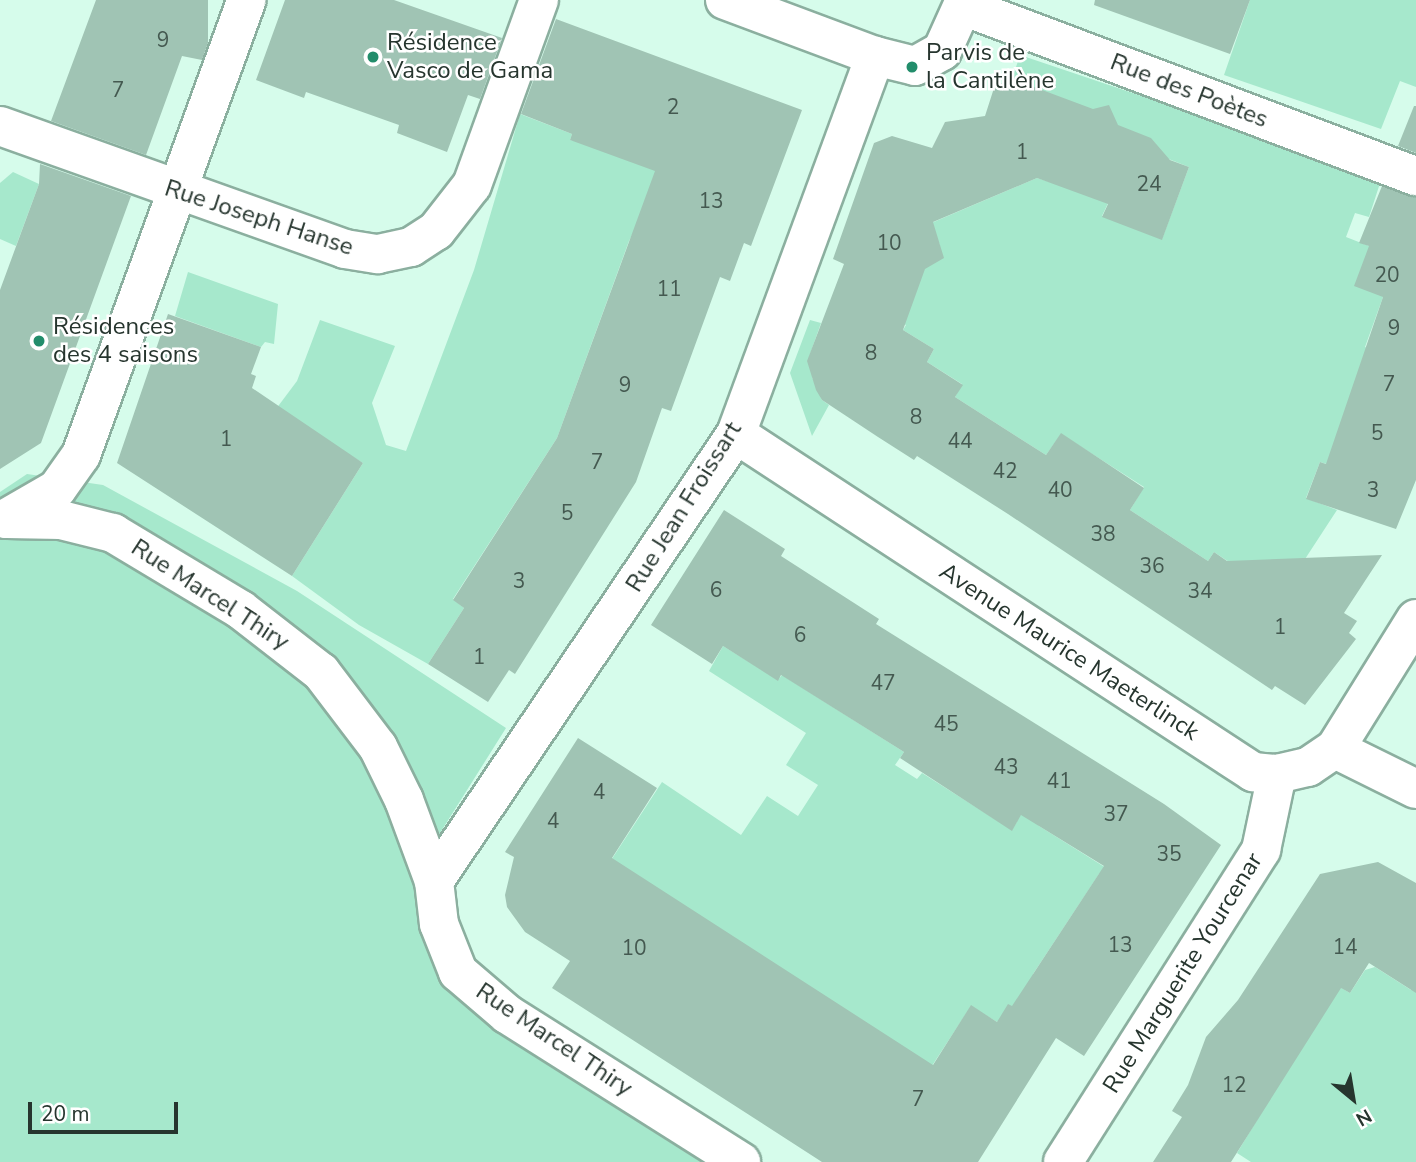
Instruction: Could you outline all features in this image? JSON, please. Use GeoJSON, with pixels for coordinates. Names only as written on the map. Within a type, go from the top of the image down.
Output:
{"type":"FeatureCollection","features":[{"type":"Feature","properties":{"kind":"street"},"geometry":{"type":"LineString","coordinates":[[4,520],[57,489],[81,455],[247,0]]}},
{"type":"Feature","properties":{"kind":"street","name":"Rue Joseph Hanse"},"geometry":{"type":"LineString","coordinates":[[0,126],[176,192],[345,249],[378,254],[411,247],[436,231],[472,185],[540,0]]}},
{"type":"Feature","properties":{"kind":"street"},"geometry":{"type":"LineString","coordinates":[[725,0],[875,56],[915,66],[942,51],[964,3]]}},
{"type":"Feature","properties":{"kind":"street","name":"Rue des Poètes"},"geometry":{"type":"LineString","coordinates":[[964,3],[1416,176]]}},
{"type":"Feature","properties":{"kind":"street","name":"Rue Jean Froissart"},"geometry":{"type":"LineString","coordinates":[[434,881],[736,434],[875,56]]}},
{"type":"Feature","properties":{"kind":"street","name":"Avenue Maurice Maeterlinck"},"geometry":{"type":"LineString","coordinates":[[736,434],[1253,772],[1277,774],[1308,767],[1335,749]]}},
{"type":"Feature","properties":{"kind":"street","name":"Rue Marcel Thiry"},"geometry":{"type":"LineString","coordinates":[[4,520],[61,520],[113,533],[278,635],[321,672],[378,747],[434,881],[439,924],[449,955],[475,989],[741,1162]]}},
{"type":"Feature","properties":{"kind":"street"},"geometry":{"type":"LineString","coordinates":[[1416,619],[1335,749],[1416,789]]}},
{"type":"Feature","properties":{"kind":"street","name":"Rue Marguerite Yourcenar"},"geometry":{"type":"LineString","coordinates":[[1063,1162],[1261,850],[1277,774]]}},
{"type":"Feature","properties":{"kind":"green space"},"geometry":{"type":"Polygon","coordinates":[[[1250,0],[1416,0],[1416,87],[1400,81],[1381,129],[1224,75],[1250,0]]]}},
{"type":"Feature","properties":{"kind":"green space"},"geometry":{"type":"Polygon","coordinates":[[[1020,55],[1382,177],[1369,217],[1355,213],[1346,237],[1369,246],[1383,297],[1365,347],[1373,351],[1340,468],[1320,462],[1306,498],[1337,510],[1292,579],[1244,572],[1214,552],[1208,561],[1130,510],[1144,487],[1061,434],[1046,455],[955,397],[962,384],[927,362],[934,349],[903,330],[906,325],[900,322],[924,265],[940,258],[940,245],[929,224],[1037,178],[1109,201],[1102,216],[1162,239],[1189,167],[1161,156],[1155,143],[1114,124],[1105,108],[1090,111],[1012,79],[1020,55]]]}},
{"type":"Feature","properties":{"kind":"green space"},"geometry":{"type":"Polygon","coordinates":[[[520,114],[572,134],[570,140],[671,157],[629,241],[557,438],[453,599],[464,608],[428,664],[359,625],[292,576],[363,463],[276,409],[297,381],[320,320],[395,346],[372,403],[386,445],[406,451],[474,270],[520,114]]]}},
{"type":"Feature","properties":{"kind":"green space"},"geometry":{"type":"Polygon","coordinates":[[[13,172],[39,184],[16,246],[0,239],[0,183],[13,172]]]}},
{"type":"Feature","properties":{"kind":"green space"},"geometry":{"type":"Polygon","coordinates":[[[188,272],[278,304],[274,344],[265,342],[261,347],[175,316],[188,272]]]}},
{"type":"Feature","properties":{"kind":"green space"},"geometry":{"type":"Polygon","coordinates":[[[810,320],[821,323],[809,357],[814,360],[812,377],[822,400],[829,405],[812,436],[790,373],[810,320]]]}},
{"type":"Feature","properties":{"kind":"green space"},"geometry":{"type":"Polygon","coordinates":[[[27,474],[103,485],[297,591],[506,728],[413,876],[427,926],[717,1162],[0,1162],[0,492],[27,474]]]}},
{"type":"Feature","properties":{"kind":"green space"},"geometry":{"type":"Polygon","coordinates":[[[723,646],[778,680],[782,675],[904,752],[895,765],[917,779],[922,773],[1012,830],[1025,807],[1039,826],[1119,876],[1099,874],[1033,974],[1041,980],[997,1022],[971,1006],[924,1078],[604,871],[662,782],[741,835],[767,796],[798,816],[818,785],[786,765],[806,733],[709,671],[723,646]]]}},
{"type":"Feature","properties":{"kind":"green space"},"geometry":{"type":"Polygon","coordinates":[[[1375,967],[1411,990],[1416,984],[1416,1162],[1251,1162],[1237,1153],[1338,986],[1350,993],[1365,970],[1375,967]]]}},
{"type":"Feature","properties":{"kind":"building"},"geometry":{"type":"Polygon","coordinates":[[[96,0],[208,0],[208,43],[202,60],[182,56],[146,155],[51,121],[96,0]]]}},
{"type":"Feature","properties":{"kind":"building","name":"Résidence Vasco de Gama"},"geometry":{"type":"Polygon","coordinates":[[[285,0],[394,0],[502,38],[480,99],[468,95],[447,152],[397,133],[399,125],[306,92],[304,98],[256,80],[285,0]]]}},
{"type":"Feature","properties":{"kind":"building"},"geometry":{"type":"Polygon","coordinates":[[[1095,0],[1250,0],[1230,54],[1094,5],[1095,0]]]}},
{"type":"Feature","properties":{"kind":"building"},"geometry":{"type":"Polygon","coordinates":[[[556,19],[802,110],[751,246],[744,243],[730,281],[720,277],[671,411],[662,408],[636,482],[515,674],[509,670],[488,702],[428,664],[464,608],[453,600],[557,438],[655,171],[570,140],[572,134],[521,114],[556,19]]]}},
{"type":"Feature","properties":{"kind":"building"},"geometry":{"type":"Polygon","coordinates":[[[1010,78],[1093,109],[1109,105],[1118,125],[1151,138],[1170,160],[1189,167],[1162,240],[1102,217],[1108,204],[1037,178],[933,222],[944,258],[925,269],[903,330],[934,349],[927,362],[963,385],[955,397],[1046,455],[1061,433],[1144,488],[1130,510],[1208,561],[1214,552],[1227,561],[1382,555],[1344,613],[1357,621],[1349,633],[1356,639],[1305,705],[1275,686],[1272,690],[1008,514],[917,456],[914,460],[878,437],[822,400],[816,390],[807,361],[844,264],[833,259],[874,143],[892,136],[932,148],[945,122],[985,116],[994,88],[1010,78]]]}},
{"type":"Feature","properties":{"kind":"building"},"geometry":{"type":"Polygon","coordinates":[[[1416,106],[1416,153],[1398,146],[1416,106]]]}},
{"type":"Feature","properties":{"kind":"building","name":"Résidences des 4 saisons"},"geometry":{"type":"Polygon","coordinates":[[[40,164],[131,196],[41,443],[0,469],[0,290],[39,184],[40,164]]]}},
{"type":"Feature","properties":{"kind":"building"},"geometry":{"type":"Polygon","coordinates":[[[1382,186],[1416,197],[1416,480],[1396,529],[1306,499],[1320,462],[1326,464],[1383,297],[1354,286],[1369,246],[1359,243],[1382,186]]]}},
{"type":"Feature","properties":{"kind":"building"},"geometry":{"type":"Polygon","coordinates":[[[168,314],[261,347],[251,374],[256,376],[252,388],[363,463],[292,576],[117,463],[168,314]]]}},
{"type":"Feature","properties":{"kind":"building"},"geometry":{"type":"Polygon","coordinates":[[[724,510],[785,549],[781,556],[879,619],[876,624],[1164,804],[1221,845],[1084,1056],[1056,1038],[978,1162],[822,1162],[552,988],[570,961],[525,932],[507,907],[505,895],[514,857],[505,852],[578,738],[657,788],[612,858],[933,1065],[971,1005],[997,1022],[1008,1004],[1012,1006],[1104,866],[1021,815],[1012,831],[900,758],[904,752],[781,675],[778,681],[723,646],[712,664],[651,625],[724,510]]]}},
{"type":"Feature","properties":{"kind":"building"},"geometry":{"type":"Polygon","coordinates":[[[1378,862],[1416,883],[1416,993],[1369,963],[1350,993],[1341,988],[1231,1162],[1153,1162],[1182,1117],[1172,1111],[1188,1085],[1206,1037],[1238,1000],[1320,874],[1378,862]]]}},
{"type":"Feature","properties":{"kind":"place","name":"Résidence Vasco de Gama"},"geometry":{"type":"Point","coordinates":[373,57]}},
{"type":"Feature","properties":{"kind":"place","name":"Parvis de la Cantilène"},"geometry":{"type":"Point","coordinates":[912,67]}},
{"type":"Feature","properties":{"kind":"place","name":"Résidences des 4 saisons"},"geometry":{"type":"Point","coordinates":[39,341]}}]}
